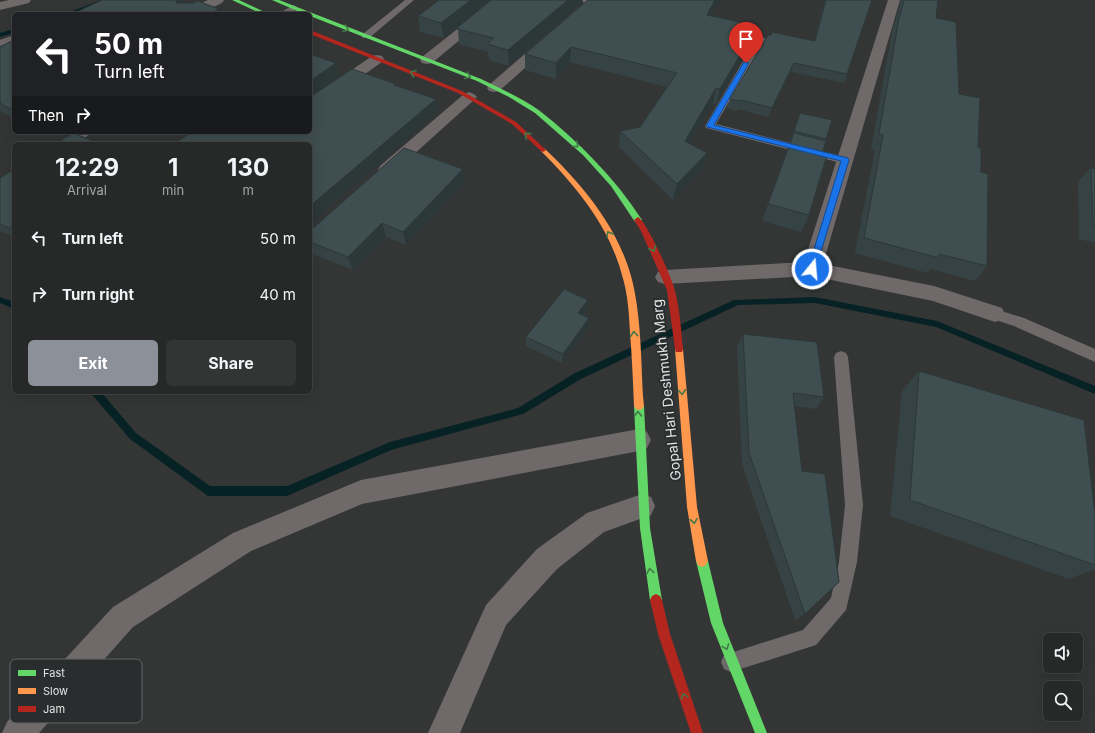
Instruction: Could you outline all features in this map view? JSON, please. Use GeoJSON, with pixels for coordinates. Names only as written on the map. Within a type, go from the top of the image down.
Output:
{"type":"FeatureCollection","features":[{"type":"Feature","properties":{"kind":"main road"},"geometry":{"type":"LineString","coordinates":[[235,0],[262,12]]}},
{"type":"Feature","properties":{"kind":"main road","name":"Gopal Hari Deshmukh Marg"},"geometry":{"type":"LineString","coordinates":[[275,0],[305,12]]}},
{"type":"Feature","properties":{"kind":"main road","name":"Gopal Hari Deshmukh Marg"},"geometry":{"type":"LineString","coordinates":[[312,15],[479,80],[538,112],[585,154],[613,184],[645,230],[668,284],[680,353],[693,515],[703,569],[717,623],[760,733]]}},
{"type":"Feature","properties":{"kind":"main road","name":"Gopal Hari Deshmukh Marg"},"geometry":{"type":"LineString","coordinates":[[312,33],[469,97],[514,123],[557,163],[583,193],[611,237],[624,270],[631,297],[638,371],[642,506],[650,573],[664,634],[697,733]]}},
{"type":"Feature","properties":{"kind":"street"},"geometry":{"type":"LineString","coordinates":[[0,6],[25,0]]}},
{"type":"Feature","properties":{"kind":"street"},"geometry":{"type":"LineString","coordinates":[[193,12],[218,0]]}},
{"type":"Feature","properties":{"kind":"street"},"geometry":{"type":"LineString","coordinates":[[427,60],[502,0]]}},
{"type":"Feature","properties":{"kind":"street"},"geometry":{"type":"LineString","coordinates":[[494,88],[589,5],[590,2],[588,0]]}},
{"type":"Feature","properties":{"kind":"street"},"geometry":{"type":"LineString","coordinates":[[812,269],[894,0]]}},
{"type":"Feature","properties":{"kind":"street"},"geometry":{"type":"LineString","coordinates":[[312,105],[377,59]]}},
{"type":"Feature","properties":{"kind":"street"},"geometry":{"type":"LineString","coordinates":[[375,179],[469,97]]}},
{"type":"Feature","properties":{"kind":"street"},"geometry":{"type":"LineString","coordinates":[[668,284],[812,269],[934,294],[996,314]]}},
{"type":"Feature","properties":{"kind":"street"},"geometry":{"type":"LineString","coordinates":[[85,659],[123,617],[242,542],[361,492],[639,440]]}},
{"type":"Feature","properties":{"kind":"street"},"geometry":{"type":"LineString","coordinates":[[444,733],[496,615],[547,558],[596,522],[642,506]]}},
{"type":"Feature","properties":{"kind":"street"},"geometry":{"type":"LineString","coordinates":[[18,733],[27,723]]}},
{"type":"Feature","properties":{"kind":"lane"},"geometry":{"type":"LineString","coordinates":[[366,36],[410,0]]}},
{"type":"Feature","properties":{"kind":"lane"},"geometry":{"type":"LineString","coordinates":[[285,12],[294,8]]}},
{"type":"Feature","properties":{"kind":"lane"},"geometry":{"type":"LineString","coordinates":[[761,38],[710,126],[845,160]]}},
{"type":"Feature","properties":{"kind":"lane"},"geometry":{"type":"LineString","coordinates":[[0,43],[12,39]]}},
{"type":"Feature","properties":{"kind":"lane"},"geometry":{"type":"LineString","coordinates":[[71,142],[85,134]]}},
{"type":"Feature","properties":{"kind":"lane"},"geometry":{"type":"LineString","coordinates":[[996,314],[1019,322],[1095,356]]}},
{"type":"Feature","properties":{"kind":"lane"},"geometry":{"type":"LineString","coordinates":[[731,662],[809,638],[839,603],[848,562],[854,505],[841,357]]}},
{"type":"Feature","properties":{"kind":"building"},"geometry":{"type":"Polygon","coordinates":[[[102,0],[176,0],[177,3],[193,3],[198,1],[219,9],[213,12],[76,12],[102,0]]]}},
{"type":"Feature","properties":{"kind":"building"},"geometry":{"type":"Polygon","coordinates":[[[439,0],[471,0],[441,23],[418,16],[439,0]]]}},
{"type":"Feature","properties":{"kind":"building"},"geometry":{"type":"Polygon","coordinates":[[[491,0],[568,0],[508,50],[487,44],[494,38],[457,29],[491,0]]]}},
{"type":"Feature","properties":{"kind":"building"},"geometry":{"type":"Polygon","coordinates":[[[588,0],[715,0],[707,15],[757,26],[720,89],[716,88],[685,141],[707,153],[677,184],[620,131],[640,127],[677,73],[571,47],[556,63],[525,54],[588,0]]]}},
{"type":"Feature","properties":{"kind":"building"},"geometry":{"type":"Polygon","coordinates":[[[826,0],[872,0],[847,74],[794,63],[772,108],[741,100],[730,99],[768,35],[771,35],[772,32],[815,41],[826,0]]]}},
{"type":"Feature","properties":{"kind":"building"},"geometry":{"type":"Polygon","coordinates":[[[904,0],[938,0],[936,18],[956,22],[959,94],[980,98],[978,147],[981,148],[981,172],[988,174],[987,266],[939,254],[939,258],[864,238],[883,135],[879,134],[899,18],[904,0]]]}},
{"type":"Feature","properties":{"kind":"building"},"geometry":{"type":"Polygon","coordinates":[[[12,41],[12,110],[0,103],[0,47],[12,41]]]}},
{"type":"Feature","properties":{"kind":"building"},"geometry":{"type":"Polygon","coordinates":[[[312,55],[336,63],[312,80],[312,55]]]}},
{"type":"Feature","properties":{"kind":"building"},"geometry":{"type":"Polygon","coordinates":[[[352,69],[436,99],[312,204],[312,142],[176,142],[189,134],[312,134],[312,96],[352,69]]]}},
{"type":"Feature","properties":{"kind":"building"},"geometry":{"type":"Polygon","coordinates":[[[800,113],[832,120],[826,139],[794,131],[800,113]]]}},
{"type":"Feature","properties":{"kind":"building"},"geometry":{"type":"Polygon","coordinates":[[[794,133],[826,141],[823,151],[828,152],[809,215],[768,204],[794,133]]]}},
{"type":"Feature","properties":{"kind":"building"},"geometry":{"type":"Polygon","coordinates":[[[71,134],[76,134],[96,142],[58,142],[71,134]]]}},
{"type":"Feature","properties":{"kind":"building"},"geometry":{"type":"Polygon","coordinates":[[[404,148],[463,169],[403,232],[382,223],[348,257],[312,243],[312,229],[404,148]]]}},
{"type":"Feature","properties":{"kind":"building"},"geometry":{"type":"Polygon","coordinates":[[[1091,168],[1095,169],[1095,225],[1093,225],[1091,168]]]}},
{"type":"Feature","properties":{"kind":"building"},"geometry":{"type":"Polygon","coordinates":[[[12,170],[12,229],[0,224],[0,178],[12,170]]]}},
{"type":"Feature","properties":{"kind":"building"},"geometry":{"type":"Polygon","coordinates":[[[564,289],[588,300],[578,313],[589,318],[563,354],[526,337],[564,289]]]}},
{"type":"Feature","properties":{"kind":"building"},"geometry":{"type":"Polygon","coordinates":[[[743,334],[817,342],[824,397],[793,393],[802,471],[825,474],[839,582],[805,614],[749,453],[743,334]]]}},
{"type":"Feature","properties":{"kind":"building"},"geometry":{"type":"Polygon","coordinates":[[[919,371],[1084,420],[1095,515],[1095,565],[910,500],[919,371]]]}},
{"type":"Feature","properties":{"kind":"waterway"},"geometry":{"type":"LineString","coordinates":[[73,12],[106,0]]}},
{"type":"Feature","properties":{"kind":"waterway"},"geometry":{"type":"LineString","coordinates":[[0,35],[12,32]]}},
{"type":"Feature","properties":{"kind":"waterway"},"geometry":{"type":"LineString","coordinates":[[0,300],[12,305]]}},
{"type":"Feature","properties":{"kind":"waterway"},"geometry":{"type":"LineString","coordinates":[[97,394],[133,436],[208,491],[287,491],[390,446],[520,411],[578,376],[737,302],[815,300],[937,324],[1095,390]]}},
{"type":"Feature","properties":{"kind":"traffic: fast"},"geometry":{"type":"LineString","coordinates":[[235,0],[262,12]]}},
{"type":"Feature","properties":{"kind":"traffic: fast"},"geometry":{"type":"LineString","coordinates":[[275,0],[304,12]]}},
{"type":"Feature","properties":{"kind":"traffic: fast"},"geometry":{"type":"LineString","coordinates":[[312,15],[479,80],[511,96],[537,112],[585,154],[613,184],[638,220]]}},
{"type":"Feature","properties":{"kind":"traffic: fast"},"geometry":{"type":"LineString","coordinates":[[639,406],[645,528],[651,576],[656,600]]}},
{"type":"Feature","properties":{"kind":"traffic: fast"},"geometry":{"type":"LineString","coordinates":[[702,561],[717,623],[761,733]]}},
{"type":"Feature","properties":{"kind":"traffic: slow"},"geometry":{"type":"LineString","coordinates":[[543,150],[568,176],[592,205],[611,236],[619,253],[629,284],[632,305],[639,406]]}},
{"type":"Feature","properties":{"kind":"traffic: slow"},"geometry":{"type":"LineString","coordinates":[[679,349],[692,507],[702,561]]}},
{"type":"Feature","properties":{"kind":"traffic: jam"},"geometry":{"type":"LineString","coordinates":[[312,33],[460,92],[514,123],[543,150]]}},
{"type":"Feature","properties":{"kind":"traffic: jam"},"geometry":{"type":"LineString","coordinates":[[638,220],[645,230],[671,290],[679,349]]}},
{"type":"Feature","properties":{"kind":"traffic: jam"},"geometry":{"type":"LineString","coordinates":[[656,600],[664,634],[697,733]]}},
{"type":"Feature","properties":{"kind":"route"},"geometry":{"type":"LineString","coordinates":[[746,63],[710,126],[845,160],[812,269]]}}]}
